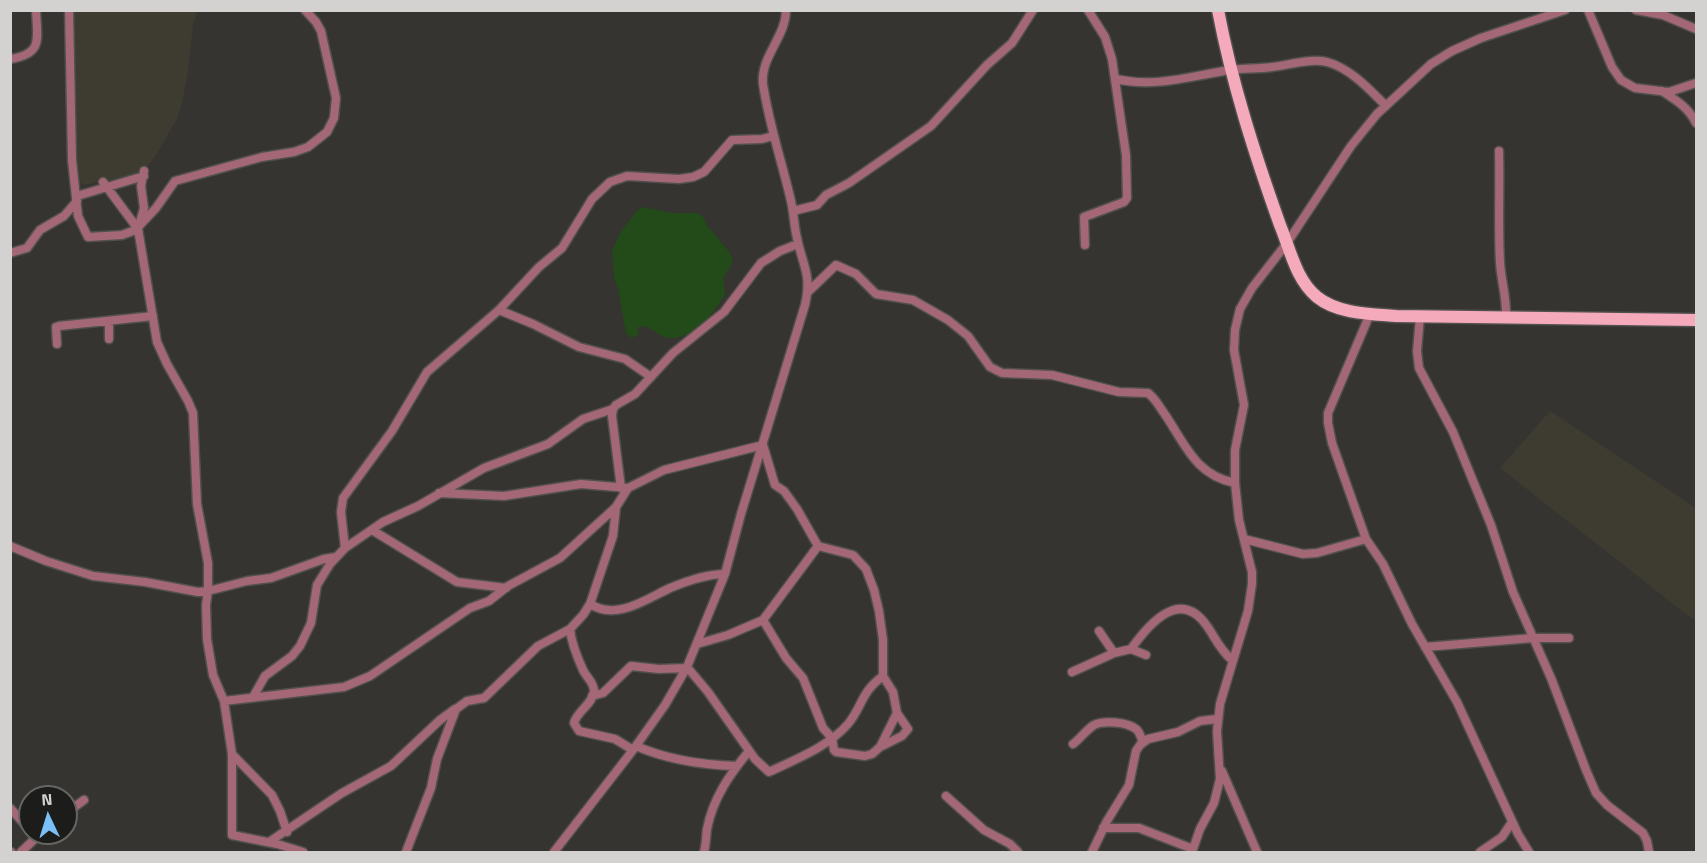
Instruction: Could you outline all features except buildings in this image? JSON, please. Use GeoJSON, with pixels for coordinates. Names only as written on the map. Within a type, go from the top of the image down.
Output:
{"type":"FeatureCollection","features":[{"type":"Feature","properties":{"kind":"main road"},"geometry":{"type":"LineString","coordinates":[[1218,10],[1231,70],[1251,139],[1287,243],[1300,275],[1317,296],[1326,303],[1370,314],[1420,317],[1696,320]]}},
{"type":"Feature","properties":{"kind":"street"},"geometry":{"type":"LineString","coordinates":[[10,60],[22,58],[34,50],[38,39],[36,10]]}},
{"type":"Feature","properties":{"kind":"street"},"geometry":{"type":"LineString","coordinates":[[69,10],[72,160],[80,223],[88,237],[122,235],[139,227],[175,181],[262,157],[294,152],[308,147],[327,132],[334,118],[336,98],[321,31],[305,10]]}},
{"type":"Feature","properties":{"kind":"street"},"geometry":{"type":"LineString","coordinates":[[554,852],[635,748],[687,668],[725,574],[808,292],[807,270],[798,244],[793,211],[773,136],[763,83],[764,71],[773,46],[785,24],[786,10]]}},
{"type":"Feature","properties":{"kind":"street"},"geometry":{"type":"LineString","coordinates":[[793,211],[817,205],[826,195],[849,183],[931,126],[987,65],[1012,43],[1033,10]]}},
{"type":"Feature","properties":{"kind":"street"},"geometry":{"type":"LineString","coordinates":[[1085,245],[1084,217],[1124,202],[1127,198],[1126,155],[1116,79],[1105,37],[1088,10]]}},
{"type":"Feature","properties":{"kind":"street"},"geometry":{"type":"LineString","coordinates":[[1103,828],[1138,828],[1192,851],[1200,829],[1214,803],[1221,768],[1217,719],[1232,660],[1248,611],[1252,584],[1252,572],[1238,513],[1235,483],[1235,450],[1244,405],[1236,372],[1234,350],[1237,318],[1244,300],[1287,243],[1351,146],[1377,114],[1431,64],[1452,51],[1481,38],[1565,10]]}},
{"type":"Feature","properties":{"kind":"street"},"geometry":{"type":"LineString","coordinates":[[1588,10],[1616,74],[1635,88],[1679,90],[1696,82]]}},
{"type":"Feature","properties":{"kind":"street"},"geometry":{"type":"LineString","coordinates":[[1636,10],[1663,15],[1696,29]]}},
{"type":"Feature","properties":{"kind":"street"},"geometry":{"type":"LineString","coordinates":[[1116,79],[1143,82],[1174,81],[1231,70],[1262,69],[1318,61],[1327,62],[1352,75],[1386,106]]}},
{"type":"Feature","properties":{"kind":"street"},"geometry":{"type":"LineString","coordinates":[[1662,91],[1687,110],[1696,123]]}},
{"type":"Feature","properties":{"kind":"street"},"geometry":{"type":"LineString","coordinates":[[345,548],[341,506],[348,490],[385,440],[427,372],[499,310],[539,267],[565,244],[587,205],[596,194],[610,182],[627,176],[679,179],[693,177],[704,172],[732,141],[773,136]]}},
{"type":"Feature","properties":{"kind":"street"},"geometry":{"type":"LineString","coordinates":[[1499,151],[1498,234],[1500,266],[1507,302],[1506,317]]}},
{"type":"Feature","properties":{"kind":"street"},"geometry":{"type":"LineString","coordinates":[[10,253],[27,248],[40,230],[64,216],[77,198],[105,184],[144,173],[141,186],[144,208],[139,227],[157,342],[193,413],[197,504],[208,563],[206,620],[209,648],[213,675],[224,702],[232,754],[232,835],[269,842],[303,852]]}},
{"type":"Feature","properties":{"kind":"street"},"geometry":{"type":"LineString","coordinates":[[105,184],[139,227]]}},
{"type":"Feature","properties":{"kind":"street"},"geometry":{"type":"LineString","coordinates":[[253,697],[265,676],[292,656],[300,646],[311,622],[316,585],[345,548],[383,522],[418,506],[484,468],[554,442],[583,419],[613,409],[635,394],[673,353],[724,312],[761,263],[780,251],[798,244]]}},
{"type":"Feature","properties":{"kind":"street"},"geometry":{"type":"LineString","coordinates":[[808,292],[836,265],[841,266],[861,278],[876,294],[919,303],[957,325],[974,343],[990,367],[995,370],[1009,374],[1052,375],[1119,392],[1148,393],[1198,464],[1219,479],[1235,483]]}},
{"type":"Feature","properties":{"kind":"street"},"geometry":{"type":"LineString","coordinates":[[499,310],[579,347],[625,359],[651,377]]}},
{"type":"Feature","properties":{"kind":"street"},"geometry":{"type":"LineString","coordinates":[[1370,314],[1331,406],[1328,419],[1329,434],[1338,465],[1366,539],[1383,564],[1425,647],[1457,702],[1512,822],[1529,852]]}},
{"type":"Feature","properties":{"kind":"street"},"geometry":{"type":"LineString","coordinates":[[57,344],[56,327],[59,326],[153,316]]}},
{"type":"Feature","properties":{"kind":"street"},"geometry":{"type":"LineString","coordinates":[[1420,317],[1417,351],[1419,368],[1453,432],[1491,525],[1514,592],[1551,678],[1572,738],[1594,788],[1607,805],[1640,830],[1646,837],[1649,852]]}},
{"type":"Feature","properties":{"kind":"street"},"geometry":{"type":"LineString","coordinates":[[109,321],[109,339]]}},
{"type":"Feature","properties":{"kind":"street"},"geometry":{"type":"LineString","coordinates":[[269,842],[287,832],[335,797],[390,765],[440,720],[467,701],[484,698],[538,646],[570,629],[586,611],[613,536],[616,507],[624,488],[612,416],[613,409]]}},
{"type":"Feature","properties":{"kind":"street"},"geometry":{"type":"LineString","coordinates":[[439,493],[504,496],[581,484],[624,488],[664,470],[763,446]]}},
{"type":"Feature","properties":{"kind":"street"},"geometry":{"type":"LineString","coordinates":[[763,446],[776,485],[784,491],[797,509],[818,546],[853,555],[866,569],[877,599],[881,622],[883,676],[893,692],[897,713],[908,730],[902,736],[866,756],[839,753],[834,750],[832,738],[823,728],[803,678],[786,658],[763,620]]}},
{"type":"Feature","properties":{"kind":"street"},"geometry":{"type":"LineString","coordinates":[[224,702],[344,687],[355,683],[387,665],[470,608],[495,598],[506,588],[566,554],[616,507]]}},
{"type":"Feature","properties":{"kind":"street"},"geometry":{"type":"LineString","coordinates":[[372,530],[457,582],[506,588]]}},
{"type":"Feature","properties":{"kind":"street"},"geometry":{"type":"LineString","coordinates":[[1244,539],[1285,551],[1310,554],[1366,539]]}},
{"type":"Feature","properties":{"kind":"street"},"geometry":{"type":"LineString","coordinates":[[10,546],[46,561],[93,576],[145,582],[198,592],[271,578],[336,557]]}},
{"type":"Feature","properties":{"kind":"street"},"geometry":{"type":"LineString","coordinates":[[697,644],[728,635],[763,620],[818,546]]}},
{"type":"Feature","properties":{"kind":"street"},"geometry":{"type":"LineString","coordinates":[[590,604],[603,609],[620,609],[640,603],[683,583],[725,574]]}},
{"type":"Feature","properties":{"kind":"street"},"geometry":{"type":"LineString","coordinates":[[1131,649],[1146,628],[1156,619],[1170,612],[1184,610],[1199,617],[1219,647],[1232,660]]}},
{"type":"Feature","properties":{"kind":"street"},"geometry":{"type":"LineString","coordinates":[[570,629],[571,639],[583,671],[593,688],[592,696],[576,717],[574,723],[576,729],[615,739],[635,748],[674,759],[737,766]]}},
{"type":"Feature","properties":{"kind":"street"},"geometry":{"type":"LineString","coordinates":[[1099,631],[1114,653]]}},
{"type":"Feature","properties":{"kind":"street"},"geometry":{"type":"LineString","coordinates":[[1425,647],[1533,638],[1569,638]]}},
{"type":"Feature","properties":{"kind":"street"},"geometry":{"type":"LineString","coordinates":[[1072,672],[1114,653],[1131,649],[1146,655]]}},
{"type":"Feature","properties":{"kind":"street"},"geometry":{"type":"LineString","coordinates":[[592,696],[603,693],[631,666],[662,669],[687,668]]}},
{"type":"Feature","properties":{"kind":"street"},"geometry":{"type":"LineString","coordinates":[[687,668],[708,692],[755,759],[769,772],[808,754],[832,738],[849,722],[865,692],[883,676]]}},
{"type":"Feature","properties":{"kind":"street"},"geometry":{"type":"LineString","coordinates":[[406,852],[431,788],[437,759],[456,709]]}},
{"type":"Feature","properties":{"kind":"street"},"geometry":{"type":"LineString","coordinates":[[880,747],[897,713]]}},
{"type":"Feature","properties":{"kind":"street"},"geometry":{"type":"LineString","coordinates":[[1092,852],[1103,828],[1129,785],[1136,751],[1143,742],[1153,737],[1178,732],[1205,720],[1217,719]]}},
{"type":"Feature","properties":{"kind":"street"},"geometry":{"type":"LineString","coordinates":[[1072,744],[1094,725],[1108,723],[1120,723],[1136,729],[1143,742]]}},
{"type":"Feature","properties":{"kind":"street"},"geometry":{"type":"LineString","coordinates":[[704,852],[707,830],[716,800],[729,776],[749,750]]}},
{"type":"Feature","properties":{"kind":"street"},"geometry":{"type":"LineString","coordinates":[[232,754],[272,795],[287,832]]}},
{"type":"Feature","properties":{"kind":"street"},"geometry":{"type":"LineString","coordinates":[[1221,768],[1257,852]]}},
{"type":"Feature","properties":{"kind":"street"},"geometry":{"type":"LineString","coordinates":[[946,796],[984,830],[1007,842],[1018,852]]}},
{"type":"Feature","properties":{"kind":"street"},"geometry":{"type":"LineString","coordinates":[[78,804],[84,800]]}},
{"type":"Feature","properties":{"kind":"street"},"geometry":{"type":"LineString","coordinates":[[1480,852],[1502,837],[1512,822]]}},
{"type":"Feature","properties":{"kind":"shaded area"},"geometry":{"type":"Polygon","coordinates":[[[74,11],[197,11],[182,104],[177,119],[156,155],[144,171],[136,176],[83,185],[78,180],[74,11]]]}},
{"type":"Feature","properties":{"kind":"shaded area"},"geometry":{"type":"Polygon","coordinates":[[[1550,411],[1696,508],[1696,622],[1500,468],[1550,411]]]}},
{"type":"Feature","properties":{"kind":"green space"},"geometry":{"type":"Polygon","coordinates":[[[642,207],[673,213],[698,213],[730,253],[733,262],[724,276],[725,294],[720,302],[701,325],[684,336],[665,337],[644,326],[637,328],[639,332],[637,336],[631,338],[626,333],[614,277],[612,251],[621,231],[642,207]]]}}]}
